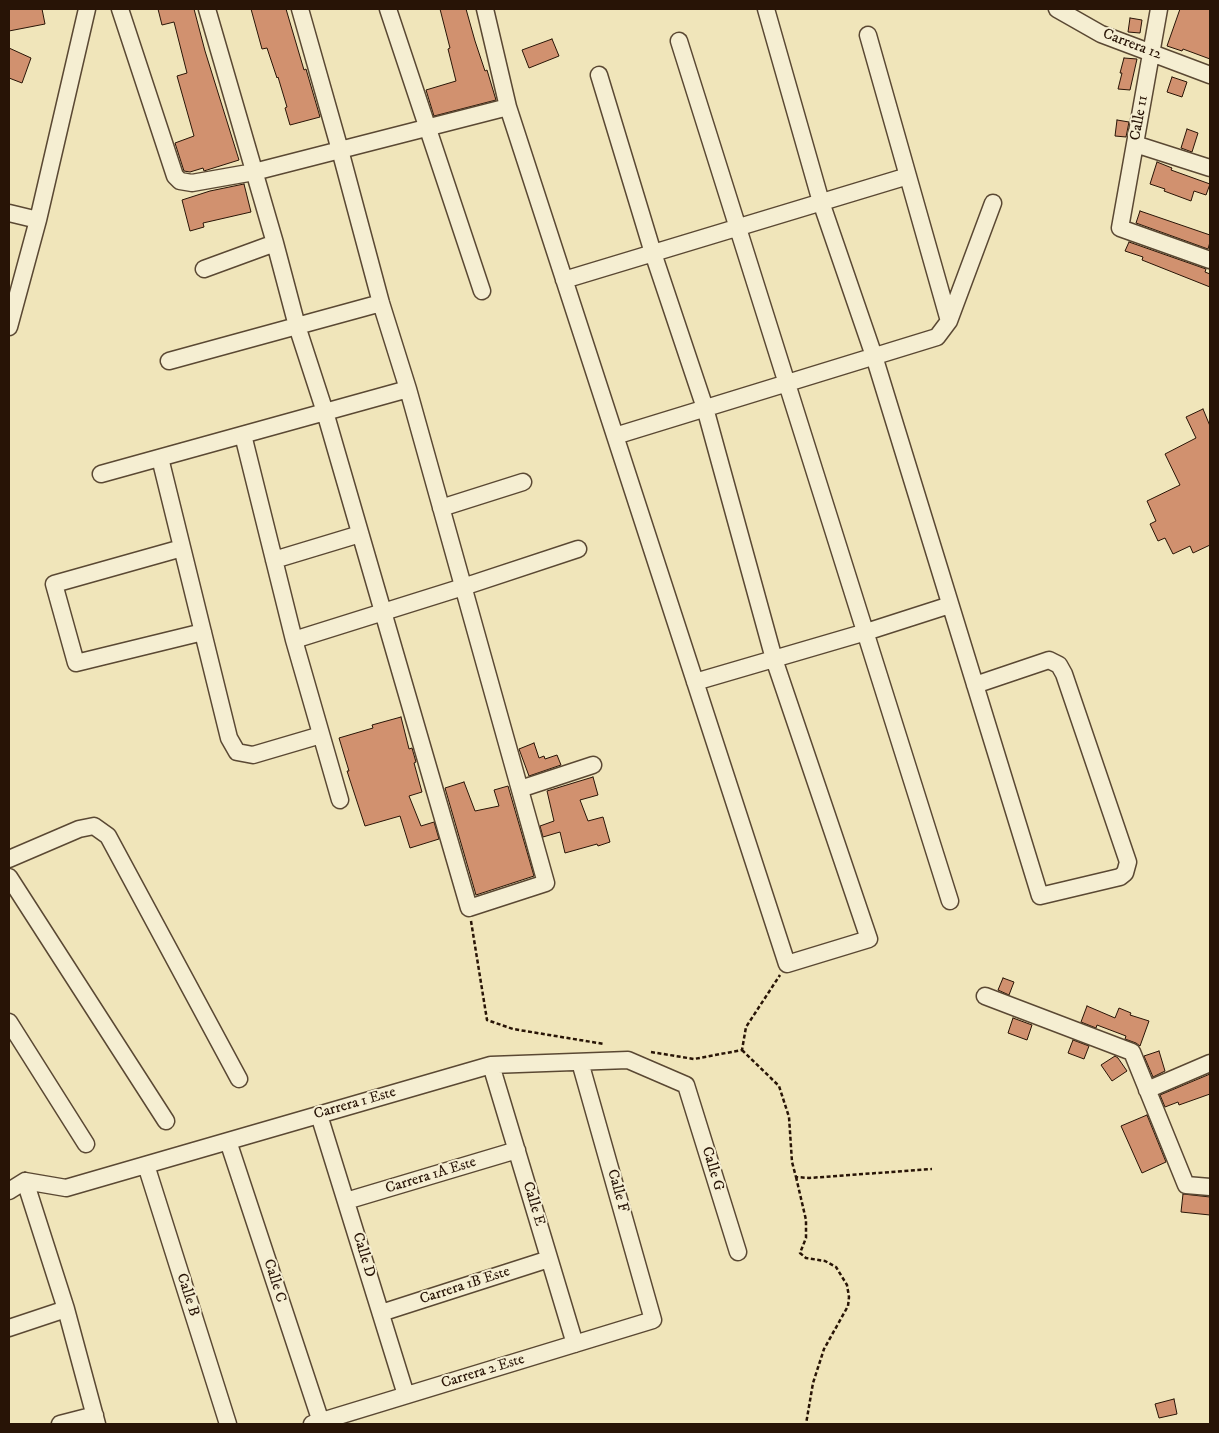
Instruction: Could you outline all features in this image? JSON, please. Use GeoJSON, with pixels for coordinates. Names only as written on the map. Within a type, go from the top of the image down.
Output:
{"type":"FeatureCollection","features":[{"type":"Feature","properties":{"kind":"street"},"geometry":{"type":"LineString","coordinates":[[9,327],[38,220],[87,9]]}},
{"type":"Feature","properties":{"kind":"street"},"geometry":{"type":"LineString","coordinates":[[120,9],[175,176],[180,181],[192,183],[254,172],[508,107]]}},
{"type":"Feature","properties":{"kind":"street"},"geometry":{"type":"LineString","coordinates":[[207,9],[276,243],[297,326],[325,412],[469,908],[546,883],[408,389],[381,304],[300,9]]}},
{"type":"Feature","properties":{"kind":"street"},"geometry":{"type":"LineString","coordinates":[[388,9],[482,291]]}},
{"type":"Feature","properties":{"kind":"street"},"geometry":{"type":"LineString","coordinates":[[485,9],[508,107],[787,964],[869,939],[774,659],[705,408],[653,253],[599,75]]}},
{"type":"Feature","properties":{"kind":"street"},"geometry":{"type":"LineString","coordinates":[[766,9],[821,202],[874,356],[950,605],[1040,896],[1120,877],[1125,873],[1128,862],[1064,674],[1059,665],[1049,660],[975,685]]}},
{"type":"Feature","properties":{"kind":"street","name":"Carrera 12"},"geometry":{"type":"LineString","coordinates":[[1057,9],[1101,34],[1210,75]]}},
{"type":"Feature","properties":{"kind":"street","name":"Calle 11"},"geometry":{"type":"LineString","coordinates":[[1159,9],[1120,228],[1210,260]]}},
{"type":"Feature","properties":{"kind":"street"},"geometry":{"type":"LineString","coordinates":[[868,35],[949,321]]}},
{"type":"Feature","properties":{"kind":"street"},"geometry":{"type":"LineString","coordinates":[[679,41],[950,901]]}},
{"type":"Feature","properties":{"kind":"street"},"geometry":{"type":"LineString","coordinates":[[1135,144],[1210,168]]}},
{"type":"Feature","properties":{"kind":"street"},"geometry":{"type":"LineString","coordinates":[[564,280],[908,176]]}},
{"type":"Feature","properties":{"kind":"street"},"geometry":{"type":"LineString","coordinates":[[615,436],[937,337],[949,321],[993,203]]}},
{"type":"Feature","properties":{"kind":"street"},"geometry":{"type":"LineString","coordinates":[[9,214],[38,220]]}},
{"type":"Feature","properties":{"kind":"street"},"geometry":{"type":"LineString","coordinates":[[204,269],[276,243]]}},
{"type":"Feature","properties":{"kind":"street"},"geometry":{"type":"LineString","coordinates":[[169,361],[381,304]]}},
{"type":"Feature","properties":{"kind":"street"},"geometry":{"type":"LineString","coordinates":[[100,474],[408,389]]}},
{"type":"Feature","properties":{"kind":"street"},"geometry":{"type":"LineString","coordinates":[[242,435],[294,640],[340,800]]}},
{"type":"Feature","properties":{"kind":"street"},"geometry":{"type":"LineString","coordinates":[[160,458],[230,738],[237,752],[253,755],[321,734]]}},
{"type":"Feature","properties":{"kind":"street"},"geometry":{"type":"LineString","coordinates":[[441,508],[523,482]]}},
{"type":"Feature","properties":{"kind":"street"},"geometry":{"type":"LineString","coordinates":[[274,560],[360,534]]}},
{"type":"Feature","properties":{"kind":"street"},"geometry":{"type":"LineString","coordinates":[[182,548],[54,584],[76,663],[203,632]]}},
{"type":"Feature","properties":{"kind":"street"},"geometry":{"type":"LineString","coordinates":[[294,640],[463,587],[578,548]]}},
{"type":"Feature","properties":{"kind":"street"},"geometry":{"type":"LineString","coordinates":[[695,682],[866,632],[950,605]]}},
{"type":"Feature","properties":{"kind":"street"},"geometry":{"type":"LineString","coordinates":[[520,789],[593,765]]}},
{"type":"Feature","properties":{"kind":"street"},"geometry":{"type":"LineString","coordinates":[[9,859],[79,829],[94,826],[108,836],[239,1079]]}},
{"type":"Feature","properties":{"kind":"street"},"geometry":{"type":"LineString","coordinates":[[9,877],[166,1121]]}},
{"type":"Feature","properties":{"kind":"street"},"geometry":{"type":"LineString","coordinates":[[985,996],[1132,1052],[1186,1186],[1210,1187]]}},
{"type":"Feature","properties":{"kind":"street"},"geometry":{"type":"LineString","coordinates":[[9,1022],[86,1144]]}},
{"type":"Feature","properties":{"kind":"street","name":"Carrera 1 Este"},"geometry":{"type":"LineString","coordinates":[[25,1181],[66,1188],[491,1065],[628,1060],[686,1085]]}},
{"type":"Feature","properties":{"kind":"street","name":"Calle F"},"geometry":{"type":"LineString","coordinates":[[580,1062],[653,1320]]}},
{"type":"Feature","properties":{"kind":"street"},"geometry":{"type":"LineString","coordinates":[[1148,1090],[1210,1063]]}},
{"type":"Feature","properties":{"kind":"street","name":"Calle E"},"geometry":{"type":"LineString","coordinates":[[491,1065],[575,1344]]}},
{"type":"Feature","properties":{"kind":"street","name":"Calle G"},"geometry":{"type":"LineString","coordinates":[[686,1085],[738,1252]]}},
{"type":"Feature","properties":{"kind":"street","name":"Calle D"},"geometry":{"type":"LineString","coordinates":[[319,1115],[406,1395]]}},
{"type":"Feature","properties":{"kind":"street","name":"Calle C"},"geometry":{"type":"LineString","coordinates":[[228,1141],[316,1423]]}},
{"type":"Feature","properties":{"kind":"street","name":"Carrera 1A Este"},"geometry":{"type":"LineString","coordinates":[[346,1201],[517,1150]]}},
{"type":"Feature","properties":{"kind":"street","name":"Calle B"},"geometry":{"type":"LineString","coordinates":[[146,1165],[228,1424]]}},
{"type":"Feature","properties":{"kind":"street"},"geometry":{"type":"LineString","coordinates":[[9,1191],[25,1181],[66,1309],[96,1420],[60,1424]]}},
{"type":"Feature","properties":{"kind":"street","name":"Carrera 1B Este"},"geometry":{"type":"LineString","coordinates":[[381,1313],[549,1258]]}},
{"type":"Feature","properties":{"kind":"street"},"geometry":{"type":"LineString","coordinates":[[9,1328],[66,1309]]}},
{"type":"Feature","properties":{"kind":"street","name":"Carrera 2 Este"},"geometry":{"type":"LineString","coordinates":[[316,1423],[653,1320]]}},
{"type":"Feature","properties":{"kind":"path"},"geometry":{"type":"LineString","coordinates":[[469,908],[487,1020],[513,1029],[608,1045]]}},
{"type":"Feature","properties":{"kind":"path"},"geometry":{"type":"LineString","coordinates":[[742,1050],[746,1028],[787,964]]}},
{"type":"Feature","properties":{"kind":"path"},"geometry":{"type":"LineString","coordinates":[[646,1051],[694,1059],[742,1050]]}},
{"type":"Feature","properties":{"kind":"path"},"geometry":{"type":"LineString","coordinates":[[742,1050],[780,1086],[788,1117],[792,1162],[806,1220],[806,1238],[800,1253],[806,1258],[825,1261],[836,1267],[847,1285],[848,1306],[824,1349],[813,1384],[806,1424]]}},
{"type":"Feature","properties":{"kind":"path"},"geometry":{"type":"LineString","coordinates":[[796,1177],[809,1178],[932,1169]]}},
{"type":"Feature","properties":{"kind":"building"},"geometry":{"type":"Polygon","coordinates":[[[9,9],[42,9],[45,24],[9,31],[9,9]]]}},
{"type":"Feature","properties":{"kind":"building"},"geometry":{"type":"Polygon","coordinates":[[[158,9],[194,9],[239,160],[204,171],[203,168],[190,172],[184,171],[175,143],[194,136],[177,76],[187,73],[174,22],[162,25],[158,9]]]}},
{"type":"Feature","properties":{"kind":"building"},"geometry":{"type":"Polygon","coordinates":[[[251,9],[286,9],[320,117],[290,125],[278,77],[267,48],[262,49],[251,9]]]}},
{"type":"Feature","properties":{"kind":"building"},"geometry":{"type":"Polygon","coordinates":[[[440,9],[466,9],[496,100],[434,116],[426,90],[456,81],[440,9]]]}},
{"type":"Feature","properties":{"kind":"building"},"geometry":{"type":"Polygon","coordinates":[[[1180,9],[1210,9],[1210,59],[1183,49],[1182,51],[1167,46],[1180,9]]]}},
{"type":"Feature","properties":{"kind":"building"},"geometry":{"type":"Polygon","coordinates":[[[1130,18],[1142,20],[1140,33],[1128,32],[1130,18]]]}},
{"type":"Feature","properties":{"kind":"building"},"geometry":{"type":"Polygon","coordinates":[[[552,39],[559,56],[529,68],[522,50],[552,39]]]}},
{"type":"Feature","properties":{"kind":"building"},"geometry":{"type":"Polygon","coordinates":[[[9,48],[31,58],[22,83],[9,78],[9,48]]]}},
{"type":"Feature","properties":{"kind":"building"},"geometry":{"type":"Polygon","coordinates":[[[1124,58],[1137,59],[1130,90],[1118,89],[1124,58]]]}},
{"type":"Feature","properties":{"kind":"building"},"geometry":{"type":"Polygon","coordinates":[[[1172,77],[1187,82],[1182,97],[1167,92],[1172,77]]]}},
{"type":"Feature","properties":{"kind":"building"},"geometry":{"type":"Polygon","coordinates":[[[1117,120],[1129,122],[1126,137],[1115,136],[1117,120]]]}},
{"type":"Feature","properties":{"kind":"building"},"geometry":{"type":"Polygon","coordinates":[[[1187,129],[1198,133],[1192,152],[1181,148],[1187,129]]]}},
{"type":"Feature","properties":{"kind":"building"},"geometry":{"type":"Polygon","coordinates":[[[1157,162],[1172,168],[1171,170],[1210,184],[1206,195],[1194,191],[1191,201],[1150,184],[1157,162]]]}},
{"type":"Feature","properties":{"kind":"building"},"geometry":{"type":"Polygon","coordinates":[[[244,184],[251,212],[203,223],[204,227],[190,231],[182,200],[210,191],[244,184]]]}},
{"type":"Feature","properties":{"kind":"building"},"geometry":{"type":"Polygon","coordinates":[[[1140,211],[1210,235],[1208,249],[1136,223],[1140,211]]]}},
{"type":"Feature","properties":{"kind":"building"},"geometry":{"type":"Polygon","coordinates":[[[1129,242],[1206,269],[1205,272],[1210,274],[1210,287],[1142,260],[1143,257],[1125,251],[1129,242]]]}},
{"type":"Feature","properties":{"kind":"building"},"geometry":{"type":"Polygon","coordinates":[[[1203,409],[1210,426],[1210,545],[1193,553],[1190,546],[1173,554],[1165,538],[1158,541],[1150,524],[1156,521],[1147,501],[1180,485],[1165,454],[1196,438],[1186,417],[1203,409]]]}},
{"type":"Feature","properties":{"kind":"building"},"geometry":{"type":"Polygon","coordinates":[[[401,717],[409,749],[412,748],[416,762],[414,763],[422,792],[409,796],[421,826],[434,822],[439,839],[410,848],[400,816],[365,826],[347,771],[349,771],[339,738],[373,728],[372,725],[401,717]]]}},
{"type":"Feature","properties":{"kind":"building"},"geometry":{"type":"Polygon","coordinates":[[[534,743],[539,758],[544,756],[545,759],[557,755],[561,765],[529,776],[519,749],[534,743]]]}},
{"type":"Feature","properties":{"kind":"building"},"geometry":{"type":"Polygon","coordinates":[[[593,777],[598,795],[580,800],[588,821],[603,817],[610,842],[565,853],[560,832],[543,837],[540,826],[554,821],[547,791],[593,777]]]}},
{"type":"Feature","properties":{"kind":"building"},"geometry":{"type":"Polygon","coordinates":[[[464,782],[475,811],[499,806],[494,790],[508,786],[534,876],[476,895],[445,788],[464,782]]]}},
{"type":"Feature","properties":{"kind":"building"},"geometry":{"type":"Polygon","coordinates":[[[1003,978],[1014,982],[1009,995],[998,990],[1003,978]]]}},
{"type":"Feature","properties":{"kind":"building"},"geometry":{"type":"Polygon","coordinates":[[[1087,1006],[1115,1018],[1119,1008],[1131,1013],[1130,1015],[1149,1021],[1140,1046],[1125,1039],[1126,1036],[1097,1025],[1096,1028],[1081,1022],[1087,1006]]]}},
{"type":"Feature","properties":{"kind":"building"},"geometry":{"type":"Polygon","coordinates":[[[1013,1018],[1032,1025],[1027,1040],[1008,1033],[1013,1018]]]}},
{"type":"Feature","properties":{"kind":"building"},"geometry":{"type":"Polygon","coordinates":[[[1073,1040],[1089,1046],[1084,1059],[1068,1053],[1073,1040]]]}},
{"type":"Feature","properties":{"kind":"building"},"geometry":{"type":"Polygon","coordinates":[[[1159,1051],[1165,1071],[1153,1077],[1144,1056],[1159,1051]]]}},
{"type":"Feature","properties":{"kind":"building"},"geometry":{"type":"Polygon","coordinates":[[[1115,1056],[1127,1071],[1112,1081],[1101,1065],[1115,1056]]]}},
{"type":"Feature","properties":{"kind":"building"},"geometry":{"type":"Polygon","coordinates":[[[1210,1074],[1210,1094],[1179,1105],[1178,1102],[1165,1107],[1160,1095],[1210,1074]]]}},
{"type":"Feature","properties":{"kind":"building"},"geometry":{"type":"Polygon","coordinates":[[[1147,1115],[1166,1162],[1142,1173],[1121,1126],[1147,1115]]]}},
{"type":"Feature","properties":{"kind":"building"},"geometry":{"type":"Polygon","coordinates":[[[1183,1194],[1210,1197],[1210,1215],[1181,1212],[1183,1194]]]}},
{"type":"Feature","properties":{"kind":"building"},"geometry":{"type":"Polygon","coordinates":[[[1174,1399],[1177,1414],[1159,1418],[1155,1404],[1174,1399]]]}}]}
